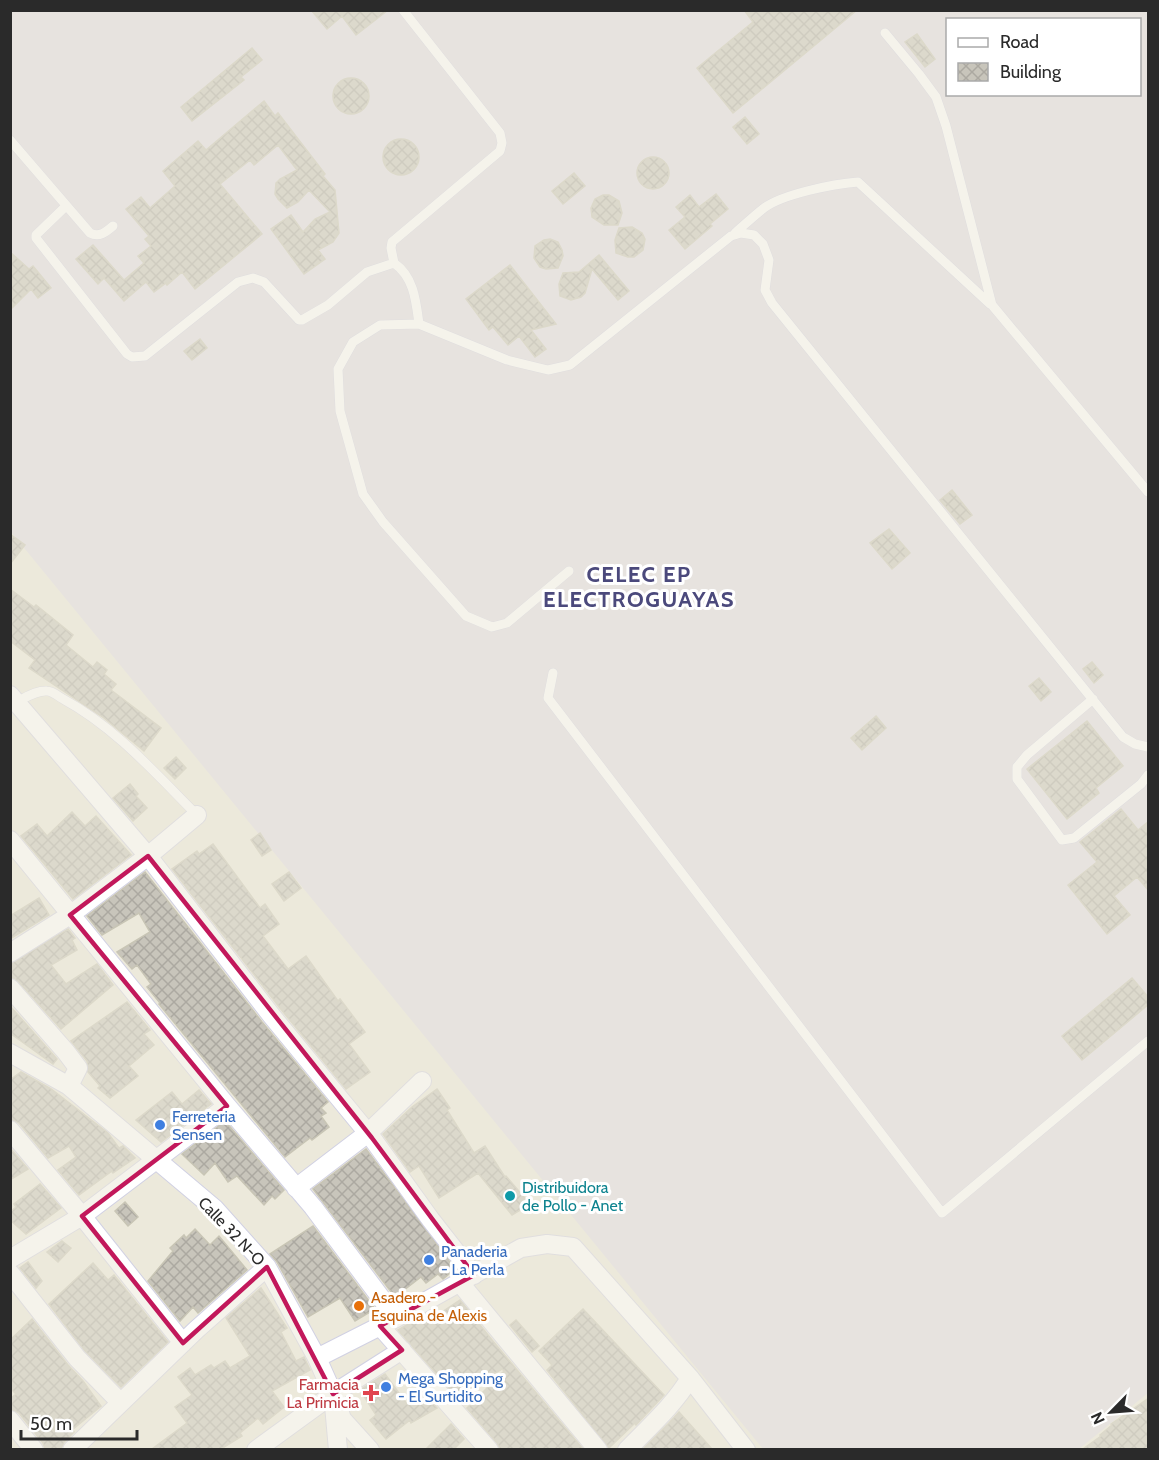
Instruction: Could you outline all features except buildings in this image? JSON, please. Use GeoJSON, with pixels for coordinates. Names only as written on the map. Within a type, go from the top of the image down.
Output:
{"type":"FeatureCollection","features":[{"type":"Feature","properties":{"kind":"street"},"geometry":{"type":"LineString","coordinates":[[13,699],[148,856],[271,1015],[368,1133],[431,1221],[467,1279],[598,1449]]}},
{"type":"Feature","properties":{"kind":"street"},"geometry":{"type":"LineString","coordinates":[[10,953],[70,915],[148,856],[197,815]]}},
{"type":"Feature","properties":{"kind":"street"},"geometry":{"type":"LineString","coordinates":[[10,840],[296,1188],[388,1322],[402,1350],[489,1449]]}},
{"type":"Feature","properties":{"kind":"street"},"geometry":{"type":"LineString","coordinates":[[10,988],[78,1068],[69,1086]]}},
{"type":"Feature","properties":{"kind":"street","name":"Calle 32 N-O"},"geometry":{"type":"LineString","coordinates":[[10,1053],[69,1086],[215,1209],[267,1268],[317,1358],[333,1394],[339,1449]]}},
{"type":"Feature","properties":{"kind":"street"},"geometry":{"type":"LineString","coordinates":[[296,1188],[368,1133],[422,1081]]}},
{"type":"Feature","properties":{"kind":"street"},"geometry":{"type":"LineString","coordinates":[[10,1259],[82,1216],[227,1106]]}},
{"type":"Feature","properties":{"kind":"street"},"geometry":{"type":"LineString","coordinates":[[10,1130],[183,1343]]}},
{"type":"Feature","properties":{"kind":"street"},"geometry":{"type":"LineString","coordinates":[[317,1358],[388,1322],[521,1248],[547,1244],[573,1247],[690,1378],[746,1449]]}},
{"type":"Feature","properties":{"kind":"street"},"geometry":{"type":"LineString","coordinates":[[72,1449],[183,1343],[267,1268]]}},
{"type":"Feature","properties":{"kind":"street"},"geometry":{"type":"LineString","coordinates":[[10,1273],[77,1358],[120,1402]]}},
{"type":"Feature","properties":{"kind":"street"},"geometry":{"type":"LineString","coordinates":[[256,1449],[333,1394],[402,1350]]}},
{"type":"Feature","properties":{"kind":"street"},"geometry":{"type":"LineString","coordinates":[[627,1449],[671,1404],[690,1378]]}},
{"type":"Feature","properties":{"kind":"street"},"geometry":{"type":"LineString","coordinates":[[333,1394],[342,1419],[370,1449]]}},
{"type":"Feature","properties":{"kind":"street"},"geometry":{"type":"LineString","coordinates":[[10,1420],[34,1449]]}},
{"type":"Feature","properties":{"kind":"lane"},"geometry":{"type":"LineString","coordinates":[[404,10],[500,133],[502,143],[500,151],[392,242],[394,263],[404,270],[415,295],[419,324]]}},
{"type":"Feature","properties":{"kind":"lane"},"geometry":{"type":"LineString","coordinates":[[885,33],[920,74],[936,97],[946,126],[992,305]]}},
{"type":"Feature","properties":{"kind":"lane"},"geometry":{"type":"LineString","coordinates":[[10,140],[90,233],[95,236],[113,226]]}},
{"type":"Feature","properties":{"kind":"lane"},"geometry":{"type":"LineString","coordinates":[[569,571],[507,623],[492,627],[466,616],[383,522],[363,494],[340,411],[338,369],[353,342],[380,325],[419,324],[507,360],[548,370],[570,365],[765,208],[781,199],[843,183],[858,182],[992,305],[1149,492]]}},
{"type":"Feature","properties":{"kind":"lane"},"geometry":{"type":"LineString","coordinates":[[66,206],[36,235],[36,238],[127,354],[132,357],[145,356],[237,282],[245,279],[253,278],[264,282],[299,320],[302,320],[328,305],[367,272],[394,263]]}},
{"type":"Feature","properties":{"kind":"lane"},"geometry":{"type":"LineString","coordinates":[[730,236],[741,233],[754,235],[763,244],[769,260],[765,290],[772,303],[1123,736],[1136,744],[1149,747]]}},
{"type":"Feature","properties":{"kind":"lane"},"geometry":{"type":"LineString","coordinates":[[553,673],[548,698],[942,1213],[1149,1041]]}},
{"type":"Feature","properties":{"kind":"lane"},"geometry":{"type":"LineString","coordinates":[[13,699],[40,691],[49,691],[74,705],[131,750],[197,815]]}},
{"type":"Feature","properties":{"kind":"lane"},"geometry":{"type":"LineString","coordinates":[[1093,699],[1027,755],[1017,767],[1017,779],[1036,805],[1062,840],[1074,838],[1149,775]]}},
{"type":"Feature","properties":{"kind":"highlighted area"},"geometry":{"type":"Polygon","coordinates":[[[148,856],[372,1138],[474,1275],[380,1326],[402,1350],[333,1394],[267,1267],[183,1343],[82,1216],[227,1106],[70,915],[148,856]]]}},
{"type":"Feature","properties":{"kind":"shaded area"},"geometry":{"type":"Polygon","coordinates":[[[10,11],[1148,11],[1148,1393],[1079,1449],[763,1449],[11,532],[10,11]]]}},
{"type":"Feature","properties":{"kind":"place","name":"Ferreteria Sensen"},"geometry":{"type":"Point","coordinates":[160,1125]}},
{"type":"Feature","properties":{"kind":"place","name":"Distribuidora de Pollo - Anet"},"geometry":{"type":"Point","coordinates":[510,1196]}},
{"type":"Feature","properties":{"kind":"place","name":"Panaderia - La Perla"},"geometry":{"type":"Point","coordinates":[429,1260]}},
{"type":"Feature","properties":{"kind":"place","name":"Asadero - Esquina de Alexis"},"geometry":{"type":"Point","coordinates":[359,1306]}},
{"type":"Feature","properties":{"kind":"place","name":"Mega Shopping - El Surtidito"},"geometry":{"type":"Point","coordinates":[386,1387]}},
{"type":"Feature","properties":{"kind":"place","name":"Farmacia La Primicia"},"geometry":{"type":"Point","coordinates":[371,1393]}},
{"type":"Feature","properties":{"kind":"district","name":"CELEC EP ELECTROGUAYAS"},"geometry":{"type":"Point","coordinates":[639,586]}}]}
